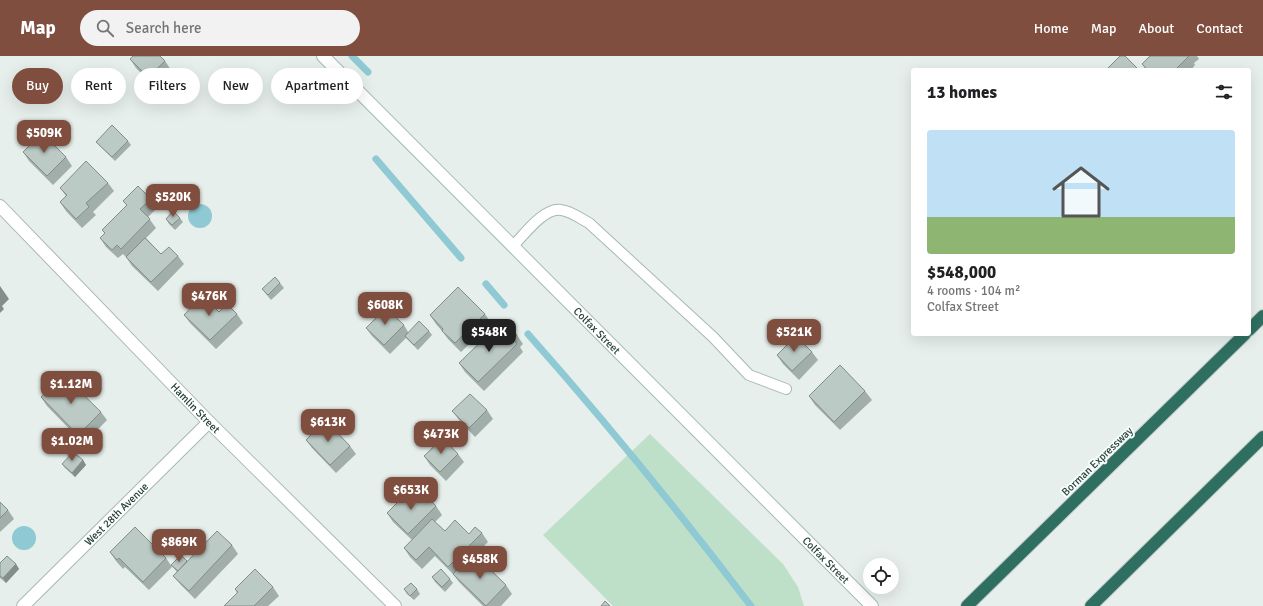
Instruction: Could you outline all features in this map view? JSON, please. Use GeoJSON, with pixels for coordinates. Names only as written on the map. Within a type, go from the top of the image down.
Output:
{"type":"FeatureCollection","features":[{"type":"Feature","properties":{"kind":"highway"},"geometry":{"type":"LineString","coordinates":[[1251,328],[1263,316]]}},
{"type":"Feature","properties":{"kind":"highway","name":"Borman Expressway"},"geometry":{"type":"LineString","coordinates":[[967,606],[1243,336]]}},
{"type":"Feature","properties":{"kind":"highway"},"geometry":{"type":"LineString","coordinates":[[1091,606],[1263,437]]}},
{"type":"Feature","properties":{"kind":"street","name":"Colfax Street"},"geometry":{"type":"LineString","coordinates":[[323,56],[872,606]]}},
{"type":"Feature","properties":{"kind":"street","name":"Hamlin Street"},"geometry":{"type":"LineString","coordinates":[[0,206],[209,422],[395,606]]}},
{"type":"Feature","properties":{"kind":"street","name":"West 28th Avenue"},"geometry":{"type":"LineString","coordinates":[[23,606],[209,422]]}},
{"type":"Feature","properties":{"kind":"lane"},"geometry":{"type":"LineString","coordinates":[[513,246],[545,214],[560,209],[568,212],[589,223],[713,337],[749,375],[786,389]]}},
{"type":"Feature","properties":{"kind":"green space"},"geometry":{"type":"Polygon","coordinates":[[[650,434],[783,564],[798,587],[804,606],[613,606],[543,535],[650,434]]]}},
{"type":"Feature","properties":{"kind":"water"},"geometry":{"type":"Polygon","coordinates":[[[195,204],[205,204],[212,211],[212,221],[205,228],[195,228],[188,221],[188,211],[195,204]]]}},
{"type":"Feature","properties":{"kind":"water"},"geometry":{"type":"Polygon","coordinates":[[[24,526],[29,527],[35,533],[35,543],[29,549],[24,550],[19,549],[13,543],[12,538],[13,533],[19,527],[24,526]]]}},
{"type":"Feature","properties":{"kind":"building"},"geometry":{"type":"Polygon","coordinates":[[[133,56],[160,56],[165,61],[158,68],[139,68],[130,59],[133,56]]]}},
{"type":"Feature","properties":{"kind":"building"},"geometry":{"type":"Polygon","coordinates":[[[1120,56],[1125,56],[1137,68],[1108,68],[1120,56]]]}},
{"type":"Feature","properties":{"kind":"building"},"geometry":{"type":"Polygon","coordinates":[[[1150,56],[1189,56],[1177,68],[1146,68],[1142,64],[1150,56]]]}},
{"type":"Feature","properties":{"kind":"building"},"geometry":{"type":"Polygon","coordinates":[[[112,125],[128,141],[112,157],[96,142],[112,125]]]}},
{"type":"Feature","properties":{"kind":"building"},"geometry":{"type":"Polygon","coordinates":[[[40,127],[48,134],[45,136],[42,133],[36,140],[32,136],[40,127]]]}},
{"type":"Feature","properties":{"kind":"building"},"geometry":{"type":"Polygon","coordinates":[[[42,133],[66,157],[47,176],[23,152],[42,133]]]}},
{"type":"Feature","properties":{"kind":"building"},"geometry":{"type":"Polygon","coordinates":[[[86,161],[108,183],[86,203],[89,207],[76,219],[60,202],[67,195],[60,188],[86,161]]]}},
{"type":"Feature","properties":{"kind":"building"},"geometry":{"type":"Polygon","coordinates":[[[138,186],[151,199],[140,209],[150,219],[121,249],[117,245],[112,250],[100,238],[105,233],[102,230],[127,205],[123,201],[138,186]]]}},
{"type":"Feature","properties":{"kind":"building"},"geometry":{"type":"Polygon","coordinates":[[[173,211],[180,218],[172,225],[166,219],[173,211]]]}},
{"type":"Feature","properties":{"kind":"building"},"geometry":{"type":"Polygon","coordinates":[[[145,238],[161,254],[169,247],[178,256],[151,282],[126,257],[145,238]]]}},
{"type":"Feature","properties":{"kind":"building"},"geometry":{"type":"Polygon","coordinates":[[[275,277],[280,283],[268,295],[262,289],[275,277]]]}},
{"type":"Feature","properties":{"kind":"building"},"geometry":{"type":"Polygon","coordinates":[[[458,287],[485,314],[455,343],[442,331],[443,329],[430,315],[458,287]]]}},
{"type":"Feature","properties":{"kind":"building"},"geometry":{"type":"Polygon","coordinates":[[[203,295],[219,312],[227,304],[237,314],[210,340],[184,315],[203,295]]]}},
{"type":"Feature","properties":{"kind":"building"},"geometry":{"type":"Polygon","coordinates":[[[386,308],[404,325],[384,345],[366,328],[386,308]]]}},
{"type":"Feature","properties":{"kind":"building"},"geometry":{"type":"Polygon","coordinates":[[[419,321],[429,331],[414,345],[405,336],[419,321]]]}},
{"type":"Feature","properties":{"kind":"building"},"geometry":{"type":"Polygon","coordinates":[[[495,328],[502,335],[509,328],[517,335],[513,339],[517,344],[478,382],[459,363],[495,328]]]}},
{"type":"Feature","properties":{"kind":"building"},"geometry":{"type":"Polygon","coordinates":[[[796,336],[812,352],[792,371],[777,355],[796,336]]]}},
{"type":"Feature","properties":{"kind":"building"},"geometry":{"type":"Polygon","coordinates":[[[840,365],[865,391],[834,422],[809,396],[840,365]]]}},
{"type":"Feature","properties":{"kind":"building"},"geometry":{"type":"Polygon","coordinates":[[[63,375],[101,412],[78,435],[41,397],[63,375]]]}},
{"type":"Feature","properties":{"kind":"building"},"geometry":{"type":"Polygon","coordinates":[[[470,394],[487,410],[469,428],[452,411],[470,394]]]}},
{"type":"Feature","properties":{"kind":"building"},"geometry":{"type":"Polygon","coordinates":[[[325,420],[350,446],[330,465],[306,440],[325,420]]]}},
{"type":"Feature","properties":{"kind":"building"},"geometry":{"type":"Polygon","coordinates":[[[443,438],[458,454],[440,472],[424,456],[443,438]]]}},
{"type":"Feature","properties":{"kind":"building"},"geometry":{"type":"Polygon","coordinates":[[[73,452],[83,460],[72,473],[62,464],[73,452]]]}},
{"type":"Feature","properties":{"kind":"building"},"geometry":{"type":"Polygon","coordinates":[[[408,492],[417,501],[424,494],[436,506],[408,534],[387,513],[408,492]]]}},
{"type":"Feature","properties":{"kind":"building"},"geometry":{"type":"Polygon","coordinates":[[[0,502],[8,510],[0,518],[0,502]]]}},
{"type":"Feature","properties":{"kind":"building"},"geometry":{"type":"Polygon","coordinates":[[[432,519],[445,531],[455,520],[469,534],[475,527],[482,533],[448,567],[429,547],[416,560],[404,548],[432,519]]]}},
{"type":"Feature","properties":{"kind":"building"},"geometry":{"type":"Polygon","coordinates":[[[135,527],[166,558],[143,582],[119,558],[117,560],[110,552],[135,527]]]}},
{"type":"Feature","properties":{"kind":"building"},"geometry":{"type":"Polygon","coordinates":[[[217,531],[232,545],[189,591],[173,576],[217,531]]]}},
{"type":"Feature","properties":{"kind":"building"},"geometry":{"type":"Polygon","coordinates":[[[484,546],[492,554],[485,562],[477,554],[484,546]]]}},
{"type":"Feature","properties":{"kind":"building"},"geometry":{"type":"Polygon","coordinates":[[[473,553],[506,585],[486,606],[453,574],[473,553]]]}},
{"type":"Feature","properties":{"kind":"building"},"geometry":{"type":"Polygon","coordinates":[[[181,555],[187,561],[178,571],[171,565],[181,555]]]}},
{"type":"Feature","properties":{"kind":"building"},"geometry":{"type":"Polygon","coordinates":[[[7,556],[16,564],[3,578],[0,576],[0,563],[7,556]]]}},
{"type":"Feature","properties":{"kind":"building"},"geometry":{"type":"Polygon","coordinates":[[[255,569],[273,587],[254,606],[224,606],[238,592],[235,589],[255,569]]]}},
{"type":"Feature","properties":{"kind":"building"},"geometry":{"type":"Polygon","coordinates":[[[441,569],[450,579],[442,587],[432,577],[441,569]]]}},
{"type":"Feature","properties":{"kind":"building"},"geometry":{"type":"Polygon","coordinates":[[[411,583],[417,589],[410,596],[404,589],[411,583]]]}},
{"type":"Feature","properties":{"kind":"building"},"geometry":{"type":"Polygon","coordinates":[[[605,601],[610,606],[601,606],[605,601]]]}},
{"type":"Feature","properties":{"kind":"waterway"},"geometry":{"type":"LineString","coordinates":[[352,56],[368,72]]}},
{"type":"Feature","properties":{"kind":"waterway"},"geometry":{"type":"LineString","coordinates":[[376,159],[461,258]]}},
{"type":"Feature","properties":{"kind":"waterway"},"geometry":{"type":"LineString","coordinates":[[486,284],[504,305]]}},
{"type":"Feature","properties":{"kind":"waterway"},"geometry":{"type":"LineString","coordinates":[[528,334],[642,468],[751,606]]}}]}
